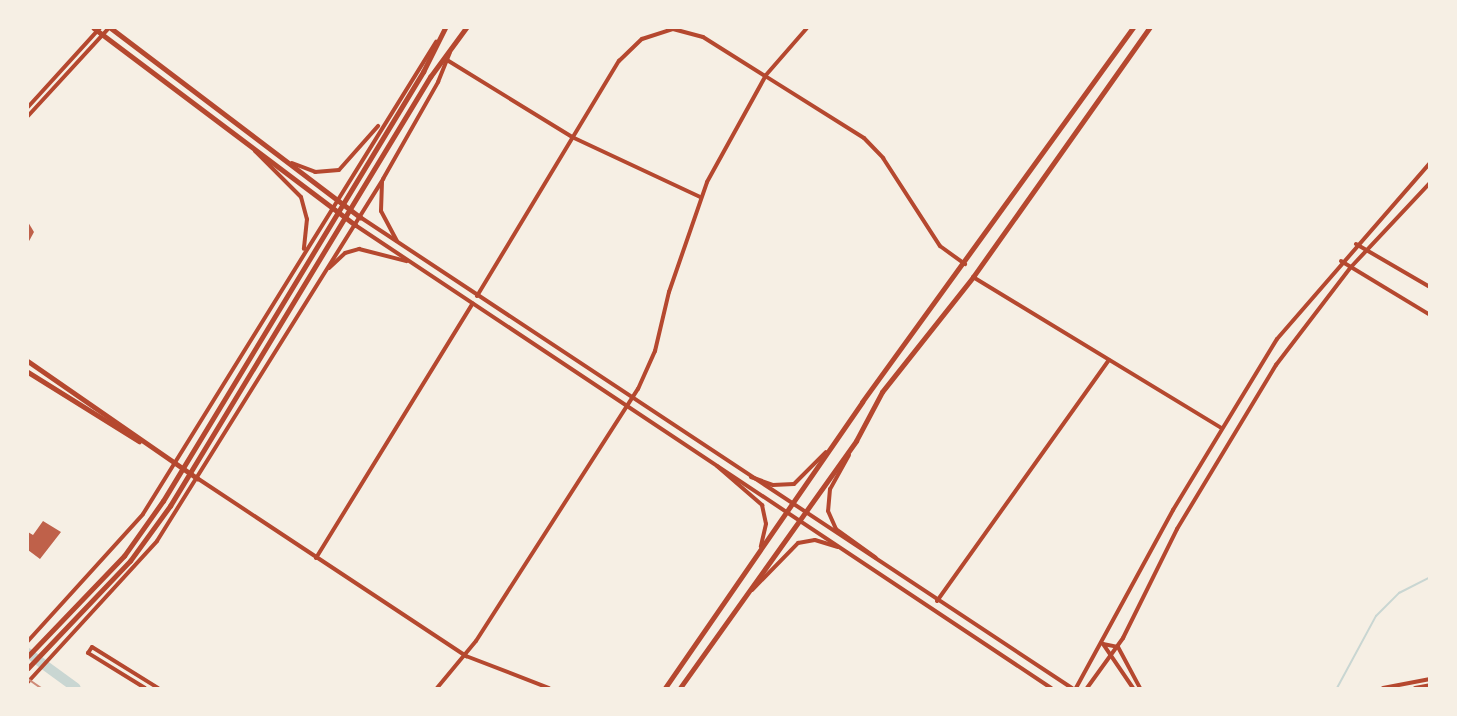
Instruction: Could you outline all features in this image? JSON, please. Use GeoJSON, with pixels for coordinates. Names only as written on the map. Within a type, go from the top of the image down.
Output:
{"type":"FeatureCollection","features":[{"type":"Feature","properties":{"kind":"main road"},"geometry":{"type":"LineString","coordinates":[[28,107],[98,28],[103,34],[330,207],[1051,688]]}},
{"type":"Feature","properties":{"kind":"main road"},"geometry":{"type":"LineString","coordinates":[[28,116],[110,28],[335,198],[398,243],[737,470],[1072,688]]}},
{"type":"Feature","properties":{"kind":"main road"},"geometry":{"type":"LineString","coordinates":[[28,641],[136,523],[383,121],[445,28]]}},
{"type":"Feature","properties":{"kind":"main road"},"geometry":{"type":"LineString","coordinates":[[28,668],[130,561],[170,506],[400,128],[466,28]]}},
{"type":"Feature","properties":{"kind":"main road"},"geometry":{"type":"LineString","coordinates":[[437,688],[466,656],[632,400],[655,351],[669,292],[700,197],[766,75],[807,28]]}},
{"type":"Feature","properties":{"kind":"main road"},"geometry":{"type":"LineString","coordinates":[[665,688],[790,513],[842,433],[1133,28]]}},
{"type":"Feature","properties":{"kind":"main road"},"geometry":{"type":"LineString","coordinates":[[887,568],[836,529],[828,511],[830,489],[882,392],[973,278],[1149,28]]}},
{"type":"Feature","properties":{"kind":"main road"},"geometry":{"type":"LineString","coordinates":[[477,296],[572,137],[628,50],[661,32],[679,29],[698,34],[766,75],[868,141],[940,246],[965,264]]}},
{"type":"Feature","properties":{"kind":"main road"},"geometry":{"type":"LineString","coordinates":[[28,656],[124,556],[163,501],[392,123],[436,42]]}},
{"type":"Feature","properties":{"kind":"main road"},"geometry":{"type":"LineString","coordinates":[[28,682],[157,541],[383,179],[450,52]]}},
{"type":"Feature","properties":{"kind":"main road"},"geometry":{"type":"LineString","coordinates":[[447,60],[572,137],[700,197]]}},
{"type":"Feature","properties":{"kind":"main road"},"geometry":{"type":"LineString","coordinates":[[287,162],[315,172],[339,170],[383,121]]}},
{"type":"Feature","properties":{"kind":"main road"},"geometry":{"type":"LineString","coordinates":[[250,146],[299,193],[307,219],[304,250]]}},
{"type":"Feature","properties":{"kind":"main road"},"geometry":{"type":"LineString","coordinates":[[1076,688],[1103,644],[1221,428],[1277,339],[1341,261],[1430,163]]}},
{"type":"Feature","properties":{"kind":"main road"},"geometry":{"type":"LineString","coordinates":[[383,179],[381,210],[398,243]]}},
{"type":"Feature","properties":{"kind":"main road"},"geometry":{"type":"LineString","coordinates":[[1086,688],[1118,647],[1177,529],[1250,405],[1351,267],[1430,183]]}},
{"type":"Feature","properties":{"kind":"main road"},"geometry":{"type":"LineString","coordinates":[[1356,244],[1430,287]]}},
{"type":"Feature","properties":{"kind":"main road"},"geometry":{"type":"LineString","coordinates":[[320,279],[340,256],[359,249],[386,253],[415,265]]}},
{"type":"Feature","properties":{"kind":"main road"},"geometry":{"type":"LineString","coordinates":[[1341,261],[1430,315]]}},
{"type":"Feature","properties":{"kind":"main road"},"geometry":{"type":"LineString","coordinates":[[973,278],[1221,428]]}},
{"type":"Feature","properties":{"kind":"main road"},"geometry":{"type":"LineString","coordinates":[[316,558],[473,303]]}},
{"type":"Feature","properties":{"kind":"main road"},"geometry":{"type":"LineString","coordinates":[[937,601],[1109,360]]}},
{"type":"Feature","properties":{"kind":"main road"},"geometry":{"type":"LineString","coordinates":[[28,361],[125,424],[143,442]]}},
{"type":"Feature","properties":{"kind":"main road"},"geometry":{"type":"LineString","coordinates":[[28,372],[120,432],[143,442],[466,656],[550,688]]}},
{"type":"Feature","properties":{"kind":"main road"},"geometry":{"type":"LineString","coordinates":[[737,470],[769,484],[794,484],[842,433]]}},
{"type":"Feature","properties":{"kind":"main road"},"geometry":{"type":"LineString","coordinates":[[680,688],[856,441]]}},
{"type":"Feature","properties":{"kind":"main road"},"geometry":{"type":"LineString","coordinates":[[716,464],[721,473],[757,498],[764,512],[765,534],[752,567]]}},
{"type":"Feature","properties":{"kind":"main road"},"geometry":{"type":"LineString","coordinates":[[745,597],[798,543],[819,541],[844,549]]}},
{"type":"Feature","properties":{"kind":"main road"},"geometry":{"type":"LineString","coordinates":[[1103,644],[1118,647]]}},
{"type":"Feature","properties":{"kind":"main road"},"geometry":{"type":"LineString","coordinates":[[1103,644],[1112,654],[1133,688]]}},
{"type":"Feature","properties":{"kind":"main road"},"geometry":{"type":"LineString","coordinates":[[145,688],[88,653],[92,647],[158,688]]}},
{"type":"Feature","properties":{"kind":"main road"},"geometry":{"type":"LineString","coordinates":[[1118,647],[1140,688]]}},
{"type":"Feature","properties":{"kind":"main road"},"geometry":{"type":"LineString","coordinates":[[1383,688],[1430,679]]}},
{"type":"Feature","properties":{"kind":"main road"},"geometry":{"type":"LineString","coordinates":[[1415,688],[1430,686]]}},
{"type":"Feature","properties":{"kind":"building"},"geometry":{"type":"Polygon","coordinates":[[[28,222],[34,232],[28,243],[28,222]]]}},
{"type":"Feature","properties":{"kind":"building"},"geometry":{"type":"Polygon","coordinates":[[[43,521],[61,532],[40,559],[28,550],[28,532],[33,535],[43,521]]]}},
{"type":"Feature","properties":{"kind":"waterway"},"geometry":{"type":"LineString","coordinates":[[1337,688],[1376,616],[1399,593],[1430,577]]}},
{"type":"Feature","properties":{"kind":"waterway"},"geometry":{"type":"LineString","coordinates":[[28,653],[76,688]]}},
{"type":"Feature","properties":{"kind":"railway"},"geometry":{"type":"LineString","coordinates":[[28,679],[41,688]]}}]}
